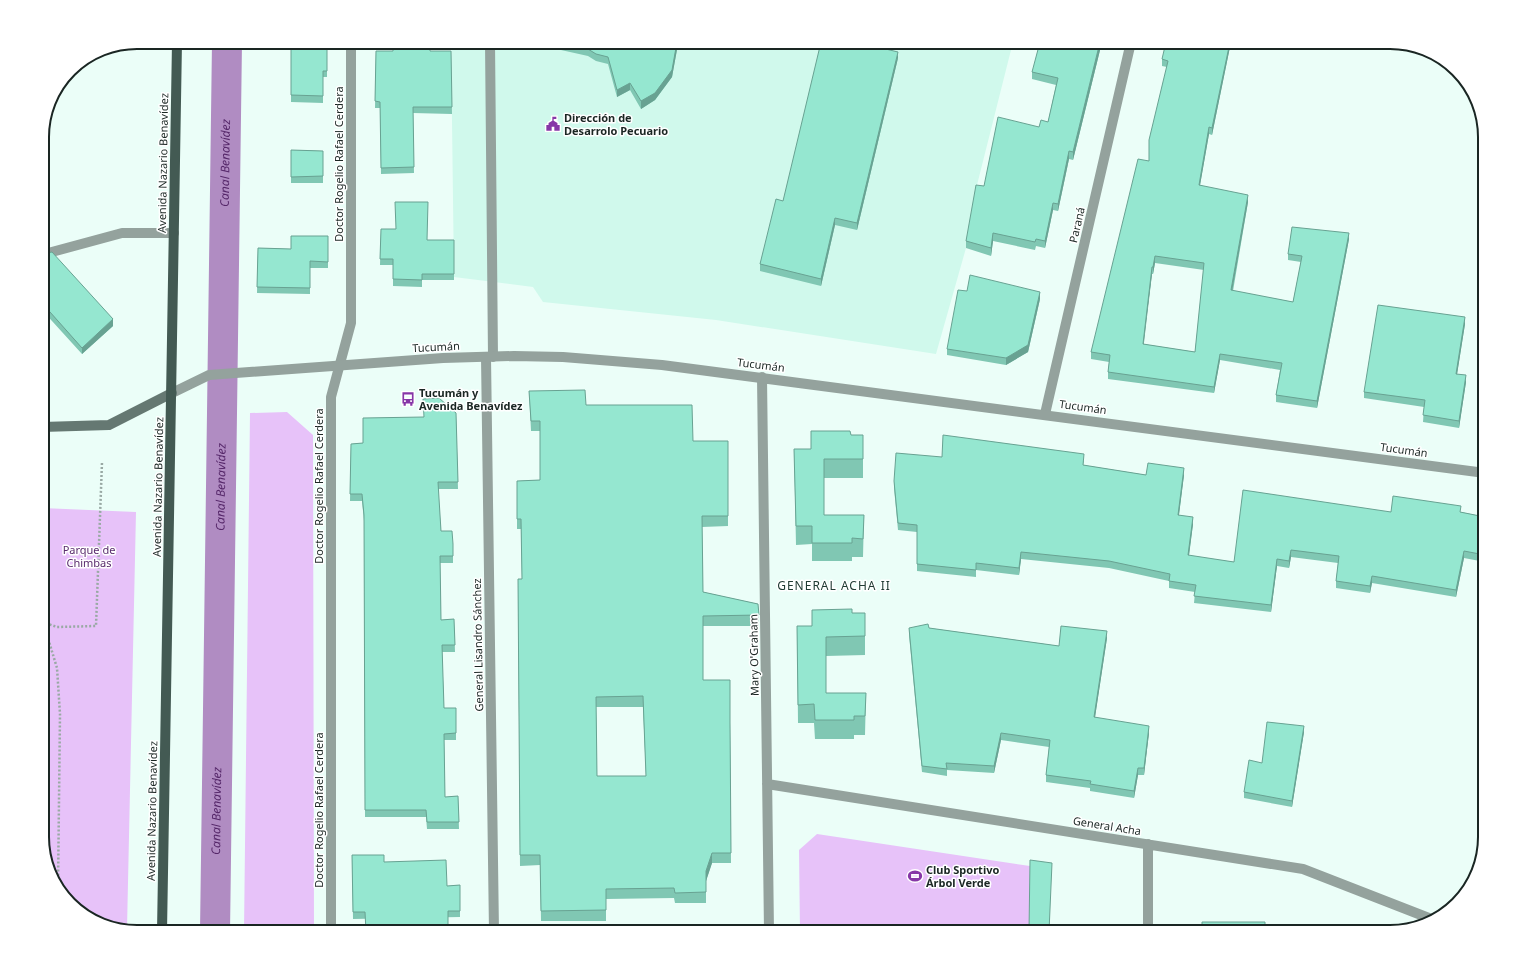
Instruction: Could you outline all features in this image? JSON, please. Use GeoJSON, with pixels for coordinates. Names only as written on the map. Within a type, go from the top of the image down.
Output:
{"type":"FeatureCollection","features":[{"type":"Feature","properties":{"kind":"main road","name":"Avenida Nazario Benavídez"},"geometry":{"type":"LineString","coordinates":[[162,925],[177,49]]}},
{"type":"Feature","properties":{"kind":"main road","name":"Tucumán"},"geometry":{"type":"LineString","coordinates":[[49,427],[109,425],[172,393]]}},
{"type":"Feature","properties":{"kind":"street","name":"Doctor Rogelio Rafael Cerdera"},"geometry":{"type":"LineString","coordinates":[[331,925],[331,397],[351,323],[351,49]]}},
{"type":"Feature","properties":{"kind":"street","name":"General Lisandro Sánchez"},"geometry":{"type":"LineString","coordinates":[[490,49],[490,357],[494,925]]}},
{"type":"Feature","properties":{"kind":"street","name":"Paraná"},"geometry":{"type":"LineString","coordinates":[[1045,414],[1129,49]]}},
{"type":"Feature","properties":{"kind":"street"},"geometry":{"type":"LineString","coordinates":[[49,253],[122,233],[174,233]]}},
{"type":"Feature","properties":{"kind":"street","name":"Tucumán"},"geometry":{"type":"LineString","coordinates":[[172,393],[209,375],[443,358],[563,358],[662,365],[762,377],[1478,472]]}},
{"type":"Feature","properties":{"kind":"street","name":"Mary O'Graham"},"geometry":{"type":"LineString","coordinates":[[762,377],[769,925]]}},
{"type":"Feature","properties":{"kind":"street","name":"General Acha"},"geometry":{"type":"LineString","coordinates":[[767,784],[1303,869],[1426,917]]}},
{"type":"Feature","properties":{"kind":"street"},"geometry":{"type":"LineString","coordinates":[[1148,844],[1148,925]]}},
{"type":"Feature","properties":{"kind":"path"},"geometry":{"type":"LineString","coordinates":[[49,624],[57,627],[96,626],[102,462]]}},
{"type":"Feature","properties":{"kind":"path"},"geometry":{"type":"LineString","coordinates":[[49,642],[57,668],[60,714],[58,875]]}},
{"type":"Feature","properties":{"kind":"shaded area"},"geometry":{"type":"Polygon","coordinates":[[[451,49],[1011,49],[977,185],[966,248],[936,354],[716,320],[543,302],[533,287],[454,277],[451,49]]]}},
{"type":"Feature","properties":{"kind":"green space"},"geometry":{"type":"Polygon","coordinates":[[[287,412],[313,435],[314,925],[244,925],[250,413],[287,412]]]}},
{"type":"Feature","properties":{"kind":"green space","name":"Parque de Chimbas"},"geometry":{"type":"Polygon","coordinates":[[[49,508],[136,512],[127,924],[114,922],[98,916],[79,903],[64,886],[52,860],[49,843],[49,508]]]}},
{"type":"Feature","properties":{"kind":"green space","name":"Club Sportivo Árbol Verde"},"geometry":{"type":"Polygon","coordinates":[[[817,834],[1030,866],[1029,925],[800,925],[799,850],[817,834]]]}},
{"type":"Feature","properties":{"kind":"building"},"geometry":{"type":"Polygon","coordinates":[[[291,49],[327,49],[327,71],[323,71],[323,96],[291,95],[291,49]]]}},
{"type":"Feature","properties":{"kind":"building"},"geometry":{"type":"Polygon","coordinates":[[[393,49],[430,49],[430,51],[451,51],[452,107],[413,107],[414,167],[381,168],[380,102],[375,101],[376,51],[393,51],[393,49]]]}},
{"type":"Feature","properties":{"kind":"building"},"geometry":{"type":"Polygon","coordinates":[[[588,49],[676,49],[672,70],[655,93],[641,101],[630,83],[617,90],[608,57],[596,54],[588,49]]]}},
{"type":"Feature","properties":{"kind":"building"},"geometry":{"type":"Polygon","coordinates":[[[819,49],[886,49],[898,52],[857,223],[835,218],[821,279],[760,264],[776,199],[783,201],[819,49]]]}},
{"type":"Feature","properties":{"kind":"building"},"geometry":{"type":"Polygon","coordinates":[[[1038,49],[1098,49],[1073,152],[1069,151],[1058,204],[1053,203],[1045,241],[1036,239],[1035,242],[993,233],[991,248],[966,241],[976,185],[984,186],[998,117],[1039,127],[1041,120],[1048,122],[1058,78],[1032,72],[1038,49]]]}},
{"type":"Feature","properties":{"kind":"building"},"geometry":{"type":"Polygon","coordinates":[[[1164,49],[1229,49],[1212,128],[1209,127],[1199,185],[1248,195],[1231,290],[1293,302],[1302,256],[1288,254],[1292,227],[1349,233],[1317,401],[1276,395],[1282,363],[1220,354],[1214,387],[1108,372],[1110,355],[1091,352],[1138,159],[1149,161],[1149,140],[1168,61],[1162,59],[1164,49]],[[1155,256],[1152,267],[1143,344],[1195,352],[1204,263],[1155,256]]]}},
{"type":"Feature","properties":{"kind":"building"},"geometry":{"type":"Polygon","coordinates":[[[291,150],[323,151],[323,176],[291,177],[291,150]]]}},
{"type":"Feature","properties":{"kind":"building"},"geometry":{"type":"Polygon","coordinates":[[[395,202],[428,202],[427,240],[454,240],[454,274],[422,274],[422,280],[393,279],[393,259],[380,259],[381,229],[396,229],[395,202]]]}},
{"type":"Feature","properties":{"kind":"building"},"geometry":{"type":"Polygon","coordinates":[[[291,236],[328,236],[328,262],[310,261],[310,288],[257,287],[258,248],[291,249],[291,236]]]}},
{"type":"Feature","properties":{"kind":"building"},"geometry":{"type":"Polygon","coordinates":[[[52,252],[113,319],[82,348],[49,311],[49,253],[52,252]]]}},
{"type":"Feature","properties":{"kind":"building"},"geometry":{"type":"Polygon","coordinates":[[[970,275],[1040,292],[1028,345],[1006,358],[947,349],[958,290],[967,291],[970,275]]]}},
{"type":"Feature","properties":{"kind":"building"},"geometry":{"type":"Polygon","coordinates":[[[1378,305],[1465,317],[1456,374],[1466,375],[1459,421],[1423,415],[1425,400],[1364,392],[1378,305]]]}},
{"type":"Feature","properties":{"kind":"building"},"geometry":{"type":"Polygon","coordinates":[[[585,390],[586,405],[692,405],[693,441],[728,441],[728,516],[702,516],[703,592],[758,604],[759,615],[703,616],[703,680],[730,680],[731,853],[712,853],[706,871],[706,892],[675,893],[674,888],[606,889],[606,910],[541,911],[540,855],[520,855],[518,579],[522,579],[521,519],[517,519],[517,481],[540,480],[540,421],[531,421],[529,391],[585,390]],[[643,696],[596,697],[597,776],[646,776],[643,696]]]}},
{"type":"Feature","properties":{"kind":"building"},"geometry":{"type":"Polygon","coordinates":[[[439,398],[456,413],[458,482],[438,482],[441,531],[452,531],[453,544],[453,556],[440,556],[441,620],[454,619],[455,645],[442,645],[444,708],[456,708],[456,733],[444,734],[445,797],[458,796],[459,822],[427,822],[426,810],[365,810],[364,515],[362,494],[350,494],[351,444],[363,443],[363,418],[424,417],[423,399],[439,398]]]}},
{"type":"Feature","properties":{"kind":"building"},"geometry":{"type":"Polygon","coordinates":[[[811,431],[850,431],[851,435],[863,435],[863,459],[824,459],[824,515],[864,515],[863,539],[852,538],[852,543],[812,543],[812,526],[796,526],[794,449],[811,449],[811,431]]]}},
{"type":"Feature","properties":{"kind":"building"},"geometry":{"type":"Polygon","coordinates":[[[943,435],[1084,454],[1083,465],[1146,475],[1148,463],[1184,468],[1178,515],[1193,517],[1188,555],[1234,562],[1243,490],[1391,512],[1393,496],[1461,506],[1460,512],[1478,516],[1478,554],[1464,551],[1456,590],[1372,576],[1370,586],[1336,581],[1339,556],[1291,550],[1289,561],[1277,559],[1271,605],[1194,596],[1196,585],[1169,581],[1170,574],[1109,561],[1021,552],[1019,568],[976,563],[976,570],[917,564],[917,525],[898,523],[894,481],[896,453],[942,457],[943,435]]]}},
{"type":"Feature","properties":{"kind":"building"},"geometry":{"type":"Polygon","coordinates":[[[852,609],[852,613],[865,613],[865,636],[826,637],[826,693],[866,693],[865,716],[854,716],[854,720],[815,720],[814,704],[798,705],[797,626],[812,626],[812,610],[852,609]]]}},
{"type":"Feature","properties":{"kind":"building"},"geometry":{"type":"Polygon","coordinates":[[[928,624],[929,628],[1059,646],[1061,626],[1107,631],[1094,717],[1149,726],[1144,768],[1138,768],[1134,791],[1090,784],[1091,781],[1046,775],[1050,740],[1001,733],[994,766],[946,763],[947,769],[922,766],[909,628],[928,624]]]}},
{"type":"Feature","properties":{"kind":"building"},"geometry":{"type":"Polygon","coordinates":[[[1267,722],[1304,726],[1292,801],[1244,792],[1249,760],[1262,763],[1267,722]]]}},
{"type":"Feature","properties":{"kind":"building"},"geometry":{"type":"Polygon","coordinates":[[[352,855],[384,855],[384,862],[446,860],[447,886],[460,885],[460,911],[448,911],[448,925],[366,925],[365,912],[353,912],[352,855]]]}},
{"type":"Feature","properties":{"kind":"building"},"geometry":{"type":"Polygon","coordinates":[[[1030,860],[1052,863],[1049,925],[1029,925],[1030,860]]]}},
{"type":"Feature","properties":{"kind":"building"},"geometry":{"type":"Polygon","coordinates":[[[1202,922],[1265,922],[1265,925],[1202,925],[1202,922]]]}},
{"type":"Feature","properties":{"kind":"waterway","name":"Canal Benavídez"},"geometry":{"type":"LineString","coordinates":[[215,925],[227,49]]}},
{"type":"Feature","properties":{"kind":"place","name":"Dirección de Desarrolo Pecuario"},"geometry":{"type":"Point","coordinates":[553,124]}},
{"type":"Feature","properties":{"kind":"place","name":"Tucumán y Avenida Benavídez"},"geometry":{"type":"Point","coordinates":[408,399]}},
{"type":"Feature","properties":{"kind":"place","name":"Club Sportivo Árbol Verde"},"geometry":{"type":"Point","coordinates":[915,876]}},
{"type":"Feature","properties":{"kind":"district","name":"GENERAL ACHA II"},"geometry":{"type":"Point","coordinates":[834,586]}}]}
